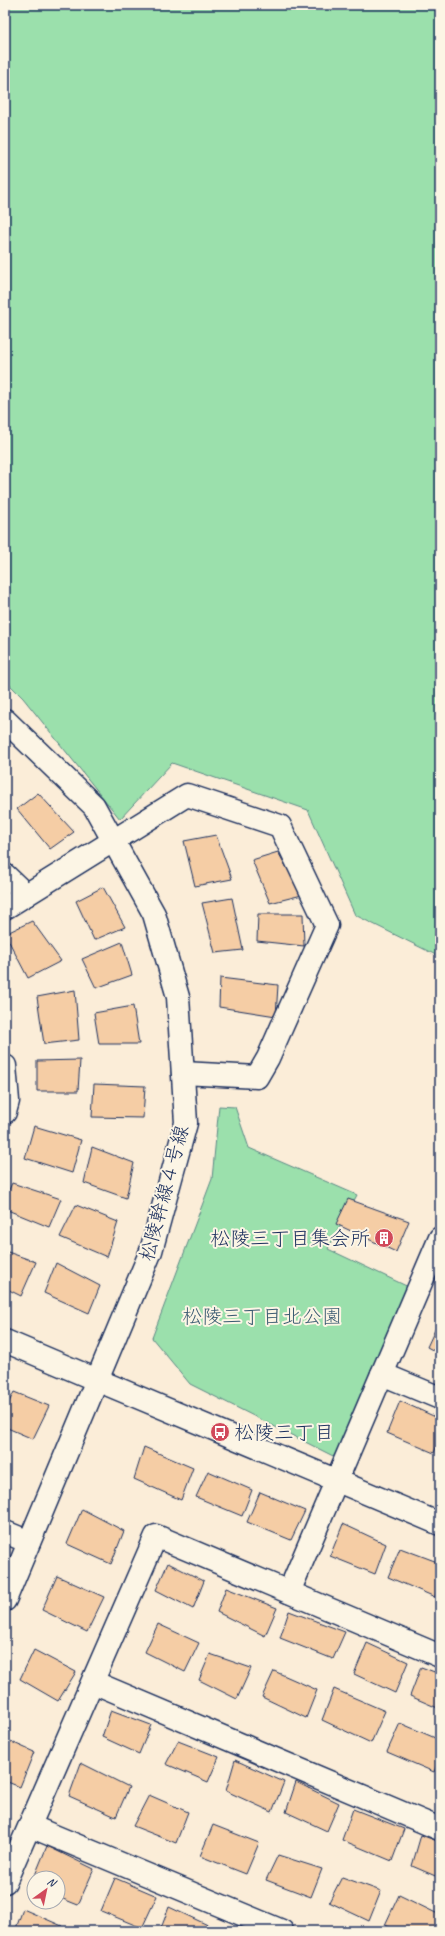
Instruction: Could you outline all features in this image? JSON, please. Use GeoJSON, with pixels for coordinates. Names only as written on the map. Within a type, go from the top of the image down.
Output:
{"type":"FeatureCollection","features":[{"type":"Feature","properties":{"kind":"street","name":"松陵幹線４号線"},"geometry":{"type":"LineString","coordinates":[[5,720],[94,806],[154,914],[178,997],[186,1123],[153,1244],[5,1600]]}},
{"type":"Feature","properties":{"kind":"street"},"geometry":{"type":"LineString","coordinates":[[5,908],[187,795],[280,826],[327,925],[268,1058],[257,1077],[183,1073]]}},
{"type":"Feature","properties":{"kind":"street"},"geometry":{"type":"LineString","coordinates":[[5,875],[26,895]]}},
{"type":"Feature","properties":{"kind":"street"},"geometry":{"type":"LineString","coordinates":[[5,1066],[8,1101],[5,1112]]}},
{"type":"Feature","properties":{"kind":"street"},"geometry":{"type":"LineString","coordinates":[[289,1592],[440,1238]]}},
{"type":"Feature","properties":{"kind":"street"},"geometry":{"type":"LineString","coordinates":[[5,1341],[440,1524]]}},
{"type":"Feature","properties":{"kind":"street"},"geometry":{"type":"LineString","coordinates":[[382,1374],[440,1398]]}},
{"type":"Feature","properties":{"kind":"street"},"geometry":{"type":"LineString","coordinates":[[5,1532],[29,1542]]}},
{"type":"Feature","properties":{"kind":"street"},"geometry":{"type":"LineString","coordinates":[[5,1882],[156,1536],[440,1656]]}},
{"type":"Feature","properties":{"kind":"street"},"geometry":{"type":"LineString","coordinates":[[93,1682],[440,1829]]}},
{"type":"Feature","properties":{"kind":"street"},"geometry":{"type":"LineString","coordinates":[[30,1826],[282,1931]]}},
{"type":"Feature","properties":{"kind":"green space"},"geometry":{"type":"Polygon","coordinates":[[[5,5],[440,5],[440,957],[355,915],[308,810],[172,763],[120,819],[23,698],[5,680],[5,5]]]}},
{"type":"Feature","properties":{"kind":"green space","name":"松陵三丁目北公園"},"geometry":{"type":"Polygon","coordinates":[[[219,1106],[235,1107],[249,1148],[357,1195],[328,1249],[417,1291],[345,1462],[190,1384],[152,1338],[212,1179],[219,1106]]]}},
{"type":"Feature","properties":{"kind":"building"},"geometry":{"type":"Polygon","coordinates":[[[38,793],[74,832],[50,849],[17,809],[38,793]]]}},
{"type":"Feature","properties":{"kind":"building"},"geometry":{"type":"Polygon","coordinates":[[[216,835],[232,879],[195,886],[184,841],[216,835]]]}},
{"type":"Feature","properties":{"kind":"building"},"geometry":{"type":"Polygon","coordinates":[[[278,852],[302,895],[270,903],[252,860],[278,852]]]}},
{"type":"Feature","properties":{"kind":"building"},"geometry":{"type":"Polygon","coordinates":[[[103,887],[125,927],[94,940],[76,901],[103,887]]]}},
{"type":"Feature","properties":{"kind":"building"},"geometry":{"type":"Polygon","coordinates":[[[232,898],[243,950],[215,953],[202,903],[232,898]]]}},
{"type":"Feature","properties":{"kind":"building"},"geometry":{"type":"Polygon","coordinates":[[[258,914],[303,914],[304,946],[257,941],[258,914]]]}},
{"type":"Feature","properties":{"kind":"building"},"geometry":{"type":"Polygon","coordinates":[[[32,921],[61,961],[28,978],[5,934],[32,921]]]}},
{"type":"Feature","properties":{"kind":"building"},"geometry":{"type":"Polygon","coordinates":[[[122,942],[132,975],[96,988],[82,959],[122,942]]]}},
{"type":"Feature","properties":{"kind":"building"},"geometry":{"type":"Polygon","coordinates":[[[220,978],[278,985],[276,1016],[219,1007],[220,978]]]}},
{"type":"Feature","properties":{"kind":"building"},"geometry":{"type":"Polygon","coordinates":[[[75,990],[79,1040],[44,1044],[37,997],[75,990]]]}},
{"type":"Feature","properties":{"kind":"building"},"geometry":{"type":"Polygon","coordinates":[[[133,1006],[139,1044],[99,1044],[94,1013],[133,1006]]]}},
{"type":"Feature","properties":{"kind":"building"},"geometry":{"type":"Polygon","coordinates":[[[80,1060],[78,1091],[37,1091],[37,1061],[80,1060]]]}},
{"type":"Feature","properties":{"kind":"building"},"geometry":{"type":"Polygon","coordinates":[[[94,1084],[145,1086],[143,1118],[92,1117],[94,1084]]]}},
{"type":"Feature","properties":{"kind":"building"},"geometry":{"type":"Polygon","coordinates":[[[34,1126],[81,1140],[72,1173],[25,1158],[34,1126]]]}},
{"type":"Feature","properties":{"kind":"building"},"geometry":{"type":"Polygon","coordinates":[[[92,1147],[134,1163],[126,1198],[84,1183],[92,1147]]]}},
{"type":"Feature","properties":{"kind":"building"},"geometry":{"type":"Polygon","coordinates":[[[12,1183],[61,1199],[49,1227],[5,1209],[5,1199],[12,1183]]]}},
{"type":"Feature","properties":{"kind":"building","name":"松陵三丁目集会所"},"geometry":{"type":"Polygon","coordinates":[[[348,1199],[409,1221],[396,1252],[336,1224],[348,1199]]]}},
{"type":"Feature","properties":{"kind":"building"},"geometry":{"type":"Polygon","coordinates":[[[76,1205],[118,1222],[107,1257],[60,1237],[76,1205]]]}},
{"type":"Feature","properties":{"kind":"building"},"geometry":{"type":"Polygon","coordinates":[[[5,1251],[36,1262],[21,1296],[5,1288],[5,1251]]]}},
{"type":"Feature","properties":{"kind":"building"},"geometry":{"type":"Polygon","coordinates":[[[56,1263],[100,1286],[89,1313],[44,1293],[56,1263]]]}},
{"type":"Feature","properties":{"kind":"building"},"geometry":{"type":"Polygon","coordinates":[[[440,1319],[440,1354],[427,1347],[440,1319]]]}},
{"type":"Feature","properties":{"kind":"building"},"geometry":{"type":"Polygon","coordinates":[[[14,1392],[49,1406],[33,1439],[5,1427],[5,1410],[14,1392]]]}},
{"type":"Feature","properties":{"kind":"building"},"geometry":{"type":"Polygon","coordinates":[[[400,1401],[440,1419],[440,1437],[434,1453],[387,1433],[400,1401]]]}},
{"type":"Feature","properties":{"kind":"building"},"geometry":{"type":"Polygon","coordinates":[[[144,1447],[193,1468],[181,1500],[134,1479],[144,1447]]]}},
{"type":"Feature","properties":{"kind":"building"},"geometry":{"type":"Polygon","coordinates":[[[208,1471],[252,1490],[242,1516],[196,1497],[208,1471]]]}},
{"type":"Feature","properties":{"kind":"building"},"geometry":{"type":"Polygon","coordinates":[[[260,1492],[305,1511],[291,1540],[247,1522],[260,1492]]]}},
{"type":"Feature","properties":{"kind":"building"},"geometry":{"type":"Polygon","coordinates":[[[82,1509],[124,1531],[111,1564],[67,1544],[82,1509]]]}},
{"type":"Feature","properties":{"kind":"building"},"geometry":{"type":"Polygon","coordinates":[[[343,1524],[386,1544],[375,1574],[330,1556],[343,1524]]]}},
{"type":"Feature","properties":{"kind":"building"},"geometry":{"type":"Polygon","coordinates":[[[400,1548],[440,1563],[440,1584],[435,1597],[388,1577],[400,1548]]]}},
{"type":"Feature","properties":{"kind":"building"},"geometry":{"type":"Polygon","coordinates":[[[168,1563],[204,1581],[193,1609],[156,1590],[168,1563]]]}},
{"type":"Feature","properties":{"kind":"building"},"geometry":{"type":"Polygon","coordinates":[[[57,1576],[104,1597],[87,1632],[42,1610],[57,1576]]]}},
{"type":"Feature","properties":{"kind":"building"},"geometry":{"type":"Polygon","coordinates":[[[226,1588],[277,1608],[265,1636],[217,1612],[226,1588]]]}},
{"type":"Feature","properties":{"kind":"building"},"geometry":{"type":"Polygon","coordinates":[[[289,1611],[345,1632],[333,1659],[280,1638],[289,1611]]]}},
{"type":"Feature","properties":{"kind":"building"},"geometry":{"type":"Polygon","coordinates":[[[158,1624],[199,1643],[185,1672],[145,1652],[158,1624]]]}},
{"type":"Feature","properties":{"kind":"building"},"geometry":{"type":"Polygon","coordinates":[[[367,1643],[408,1662],[395,1693],[354,1674],[367,1643]]]}},
{"type":"Feature","properties":{"kind":"building"},"geometry":{"type":"Polygon","coordinates":[[[34,1650],[76,1672],[58,1701],[20,1679],[34,1650]]]}},
{"type":"Feature","properties":{"kind":"building"},"geometry":{"type":"Polygon","coordinates":[[[210,1654],[251,1668],[237,1699],[199,1680],[210,1654]]]}},
{"type":"Feature","properties":{"kind":"building"},"geometry":{"type":"Polygon","coordinates":[[[421,1667],[440,1674],[440,1709],[410,1696],[421,1667]]]}},
{"type":"Feature","properties":{"kind":"building"},"geometry":{"type":"Polygon","coordinates":[[[274,1671],[317,1690],[306,1718],[262,1697],[274,1671]]]}},
{"type":"Feature","properties":{"kind":"building"},"geometry":{"type":"Polygon","coordinates":[[[334,1689],[385,1711],[371,1743],[322,1720],[334,1689]]]}},
{"type":"Feature","properties":{"kind":"building"},"geometry":{"type":"Polygon","coordinates":[[[111,1710],[151,1725],[139,1754],[102,1737],[111,1710]]]}},
{"type":"Feature","properties":{"kind":"building"},"geometry":{"type":"Polygon","coordinates":[[[400,1723],[440,1740],[440,1757],[434,1772],[387,1752],[400,1723]]]}},
{"type":"Feature","properties":{"kind":"building"},"geometry":{"type":"Polygon","coordinates":[[[5,1739],[34,1752],[20,1787],[5,1781],[5,1739]]]}},
{"type":"Feature","properties":{"kind":"building"},"geometry":{"type":"Polygon","coordinates":[[[178,1741],[219,1757],[208,1782],[166,1764],[178,1741]]]}},
{"type":"Feature","properties":{"kind":"building"},"geometry":{"type":"Polygon","coordinates":[[[235,1760],[284,1782],[272,1812],[226,1791],[235,1760]]]}},
{"type":"Feature","properties":{"kind":"building"},"geometry":{"type":"Polygon","coordinates":[[[81,1763],[129,1787],[116,1817],[69,1796],[81,1763]]]}},
{"type":"Feature","properties":{"kind":"building"},"geometry":{"type":"Polygon","coordinates":[[[296,1782],[339,1803],[327,1831],[286,1812],[296,1782]]]}},
{"type":"Feature","properties":{"kind":"building"},"geometry":{"type":"Polygon","coordinates":[[[149,1795],[188,1812],[176,1843],[133,1826],[149,1795]]]}},
{"type":"Feature","properties":{"kind":"building"},"geometry":{"type":"Polygon","coordinates":[[[353,1809],[404,1829],[392,1861],[342,1840],[353,1809]]]}},
{"type":"Feature","properties":{"kind":"building"},"geometry":{"type":"Polygon","coordinates":[[[213,1825],[259,1843],[246,1874],[200,1856],[213,1825]]]}},
{"type":"Feature","properties":{"kind":"building"},"geometry":{"type":"Polygon","coordinates":[[[421,1835],[440,1842],[440,1878],[412,1866],[421,1835]]]}},
{"type":"Feature","properties":{"kind":"building"},"geometry":{"type":"Polygon","coordinates":[[[47,1846],[94,1869],[78,1905],[66,1900],[66,1870],[37,1870],[47,1846]]]}},
{"type":"Feature","properties":{"kind":"building"},"geometry":{"type":"Polygon","coordinates":[[[278,1855],[322,1869],[311,1897],[266,1880],[278,1855]]]}},
{"type":"Feature","properties":{"kind":"building"},"geometry":{"type":"Polygon","coordinates":[[[342,1877],[381,1891],[369,1921],[329,1902],[342,1877]]]}},
{"type":"Feature","properties":{"kind":"building"},"geometry":{"type":"Polygon","coordinates":[[[115,1878],[157,1896],[142,1928],[101,1911],[115,1878]]]}},
{"type":"Feature","properties":{"kind":"building"},"geometry":{"type":"Polygon","coordinates":[[[399,1895],[440,1915],[440,1919],[434,1931],[398,1931],[385,1925],[399,1895]]]}},
{"type":"Feature","properties":{"kind":"building"},"geometry":{"type":"Polygon","coordinates":[[[169,1907],[212,1927],[210,1931],[160,1931],[169,1907]]]}},
{"type":"Feature","properties":{"kind":"building"},"geometry":{"type":"Polygon","coordinates":[[[23,1909],[62,1926],[60,1931],[15,1931],[23,1909]]]}},
{"type":"Feature","properties":{"kind":"place","name":"松陵三丁目集会所"},"geometry":{"type":"Point","coordinates":[384,1238]}},
{"type":"Feature","properties":{"kind":"place","name":"松陵三丁目"},"geometry":{"type":"Point","coordinates":[220,1432]}}]}
